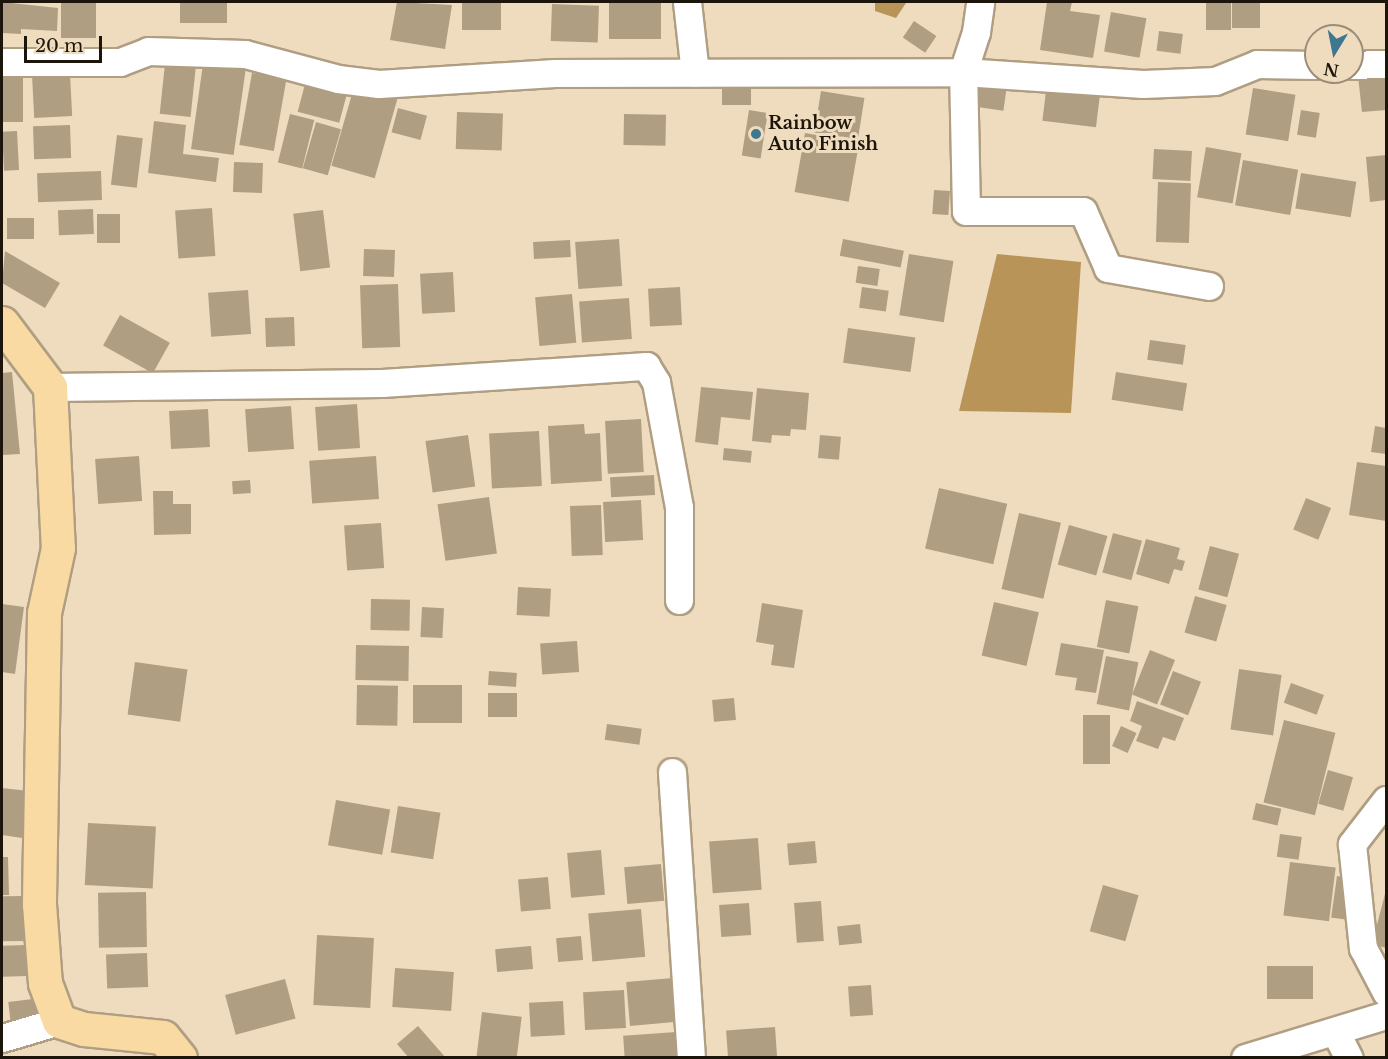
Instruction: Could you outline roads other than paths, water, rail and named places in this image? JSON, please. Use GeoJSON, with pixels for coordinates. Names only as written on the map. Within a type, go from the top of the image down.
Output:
{"type":"FeatureCollection","features":[{"type":"Feature","properties":{"kind":"main road"},"geometry":{"type":"LineString","coordinates":[[2,323],[50,387],[58,548],[44,613],[39,904],[45,983],[59,1021],[84,1029],[163,1037],[180,1058]]}},
{"type":"Feature","properties":{"kind":"street"},"geometry":{"type":"LineString","coordinates":[[687,2],[695,73]]}},
{"type":"Feature","properties":{"kind":"street"},"geometry":{"type":"LineString","coordinates":[[981,2],[976,32],[963,72],[966,211],[1083,211],[1108,267],[1209,286]]}},
{"type":"Feature","properties":{"kind":"street"},"geometry":{"type":"LineString","coordinates":[[2,62],[120,62],[148,51],[245,54],[338,79],[379,84],[555,73],[963,72],[1143,84],[1215,81],[1257,64],[1304,65]]}},
{"type":"Feature","properties":{"kind":"street"},"geometry":{"type":"LineString","coordinates":[[1364,65],[1386,64]]}},
{"type":"Feature","properties":{"kind":"street"},"geometry":{"type":"LineString","coordinates":[[50,387],[382,383],[646,366],[656,382],[679,507],[679,600]]}},
{"type":"Feature","properties":{"kind":"street"},"geometry":{"type":"LineString","coordinates":[[672,772],[691,1058]]}},
{"type":"Feature","properties":{"kind":"street"},"geometry":{"type":"LineString","coordinates":[[1386,800],[1352,844],[1363,948],[1386,992]]}},
{"type":"Feature","properties":{"kind":"street"},"geometry":{"type":"LineString","coordinates":[[1245,1058],[1386,1015]]}},
{"type":"Feature","properties":{"kind":"street"},"geometry":{"type":"LineString","coordinates":[[2,1038],[59,1021]]}},
{"type":"Feature","properties":{"kind":"street"},"geometry":{"type":"LineString","coordinates":[[1335,1031],[1349,1058]]}},
{"type":"Feature","properties":{"kind":"place","name":"Rainbow Auto Finish"},"geometry":{"type":"Point","coordinates":[756,134]}}]}
